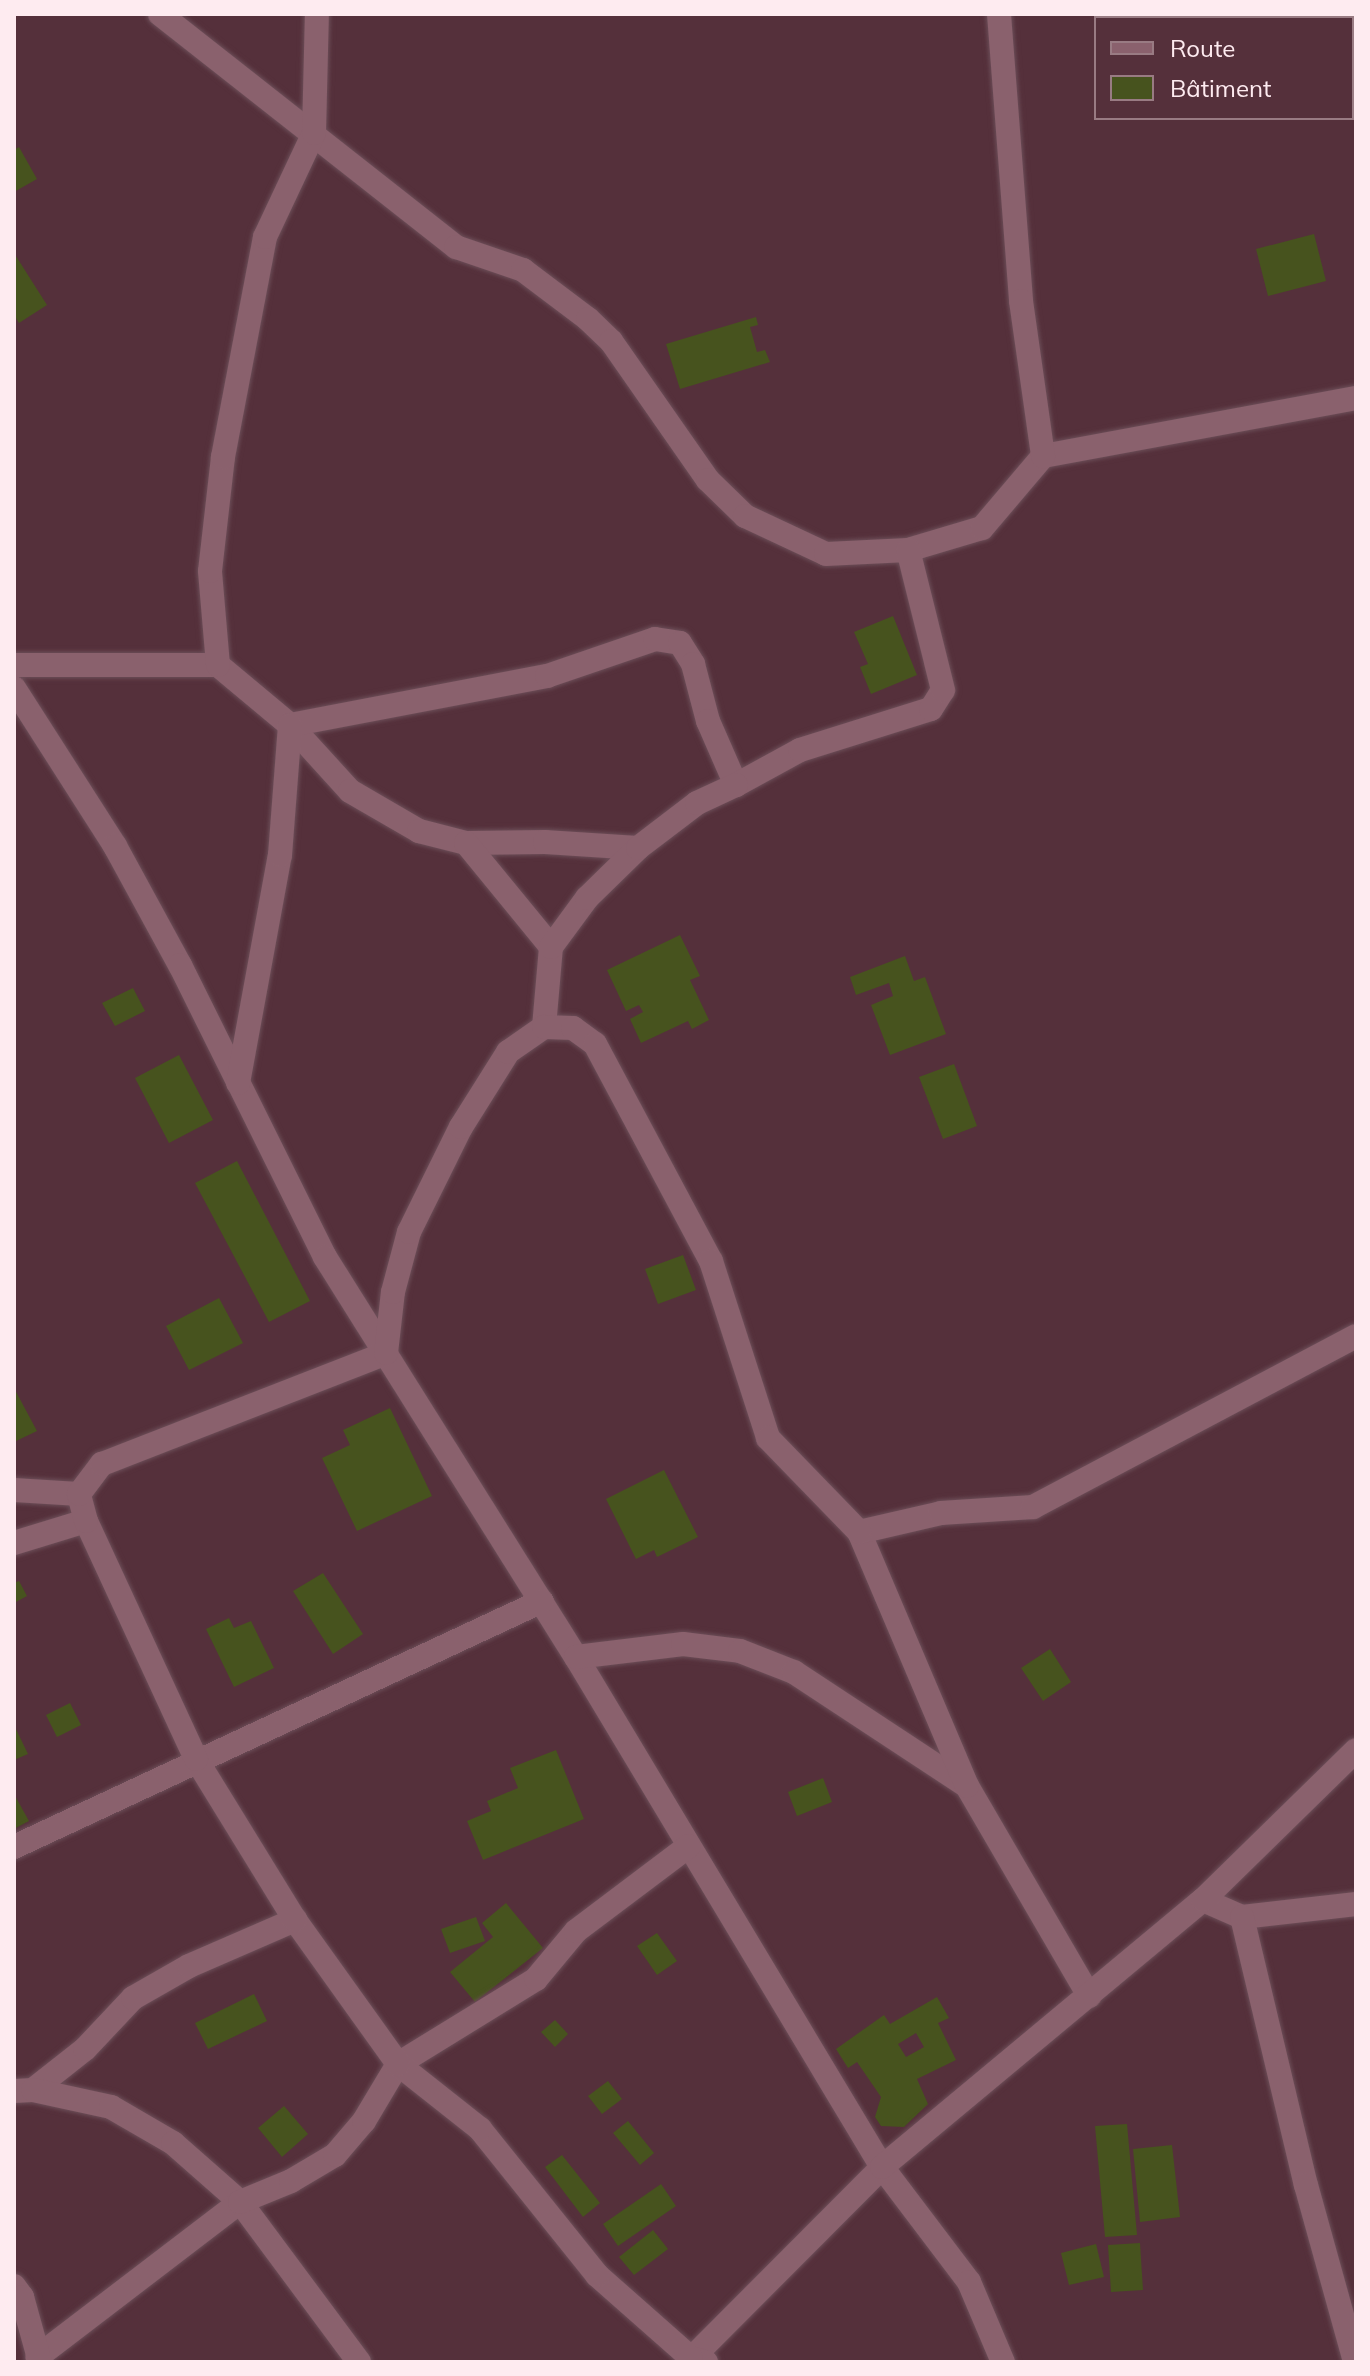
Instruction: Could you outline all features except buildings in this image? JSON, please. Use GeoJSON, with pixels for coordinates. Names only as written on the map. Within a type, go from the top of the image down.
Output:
{"type":"FeatureCollection","features":[{"type":"Feature","properties":{"kind":"street"},"geometry":{"type":"LineString","coordinates":[[160,14],[456,247],[523,270],[588,319],[611,341],[708,480],[745,516],[826,554],[908,550],[982,528],[1043,456],[1356,398]]}},
{"type":"Feature","properties":{"kind":"street"},"geometry":{"type":"LineString","coordinates":[[218,665],[210,571],[223,457],[265,237],[314,133],[317,14]]}},
{"type":"Feature","properties":{"kind":"street"},"geometry":{"type":"LineString","coordinates":[[999,14],[1021,301],[1043,456]]}},
{"type":"Feature","properties":{"kind":"street"},"geometry":{"type":"LineString","coordinates":[[544,1027],[551,947],[587,898],[638,848],[697,803],[800,750],[931,709],[943,690],[908,550]]}},
{"type":"Feature","properties":{"kind":"street"},"geometry":{"type":"LineString","coordinates":[[290,725],[547,676],[655,639],[680,643],[693,664],[708,721],[736,785]]}},
{"type":"Feature","properties":{"kind":"street"},"geometry":{"type":"LineString","coordinates":[[14,665],[218,665],[290,725],[350,791],[419,831],[466,843],[545,842],[638,848]]}},
{"type":"Feature","properties":{"kind":"street"},"geometry":{"type":"LineString","coordinates":[[14,688],[115,846],[325,1257],[542,1601],[882,2167],[969,2282],[1003,2362]]}},
{"type":"Feature","properties":{"kind":"street"},"geometry":{"type":"LineString","coordinates":[[238,1083],[280,855],[290,725]]}},
{"type":"Feature","properties":{"kind":"street"},"geometry":{"type":"LineString","coordinates":[[466,843],[551,947]]}},
{"type":"Feature","properties":{"kind":"street"},"geometry":{"type":"LineString","coordinates":[[386,1353],[393,1292],[409,1232],[461,1127],[508,1052],[544,1027],[573,1028],[595,1044],[711,1261],[768,1438],[859,1532],[967,1786],[1089,1996]]}},
{"type":"Feature","properties":{"kind":"street"},"geometry":{"type":"LineString","coordinates":[[859,1532],[941,1513],[1033,1507],[1356,1336]]}},
{"type":"Feature","properties":{"kind":"street"},"geometry":{"type":"LineString","coordinates":[[79,1494],[102,1464],[386,1353]]}},
{"type":"Feature","properties":{"kind":"street"},"geometry":{"type":"LineString","coordinates":[[14,1490],[79,1494]]}},
{"type":"Feature","properties":{"kind":"street"},"geometry":{"type":"LineString","coordinates":[[79,1494],[86,1521],[196,1759],[295,1920],[398,2064],[480,2129],[597,2275],[695,2361],[882,2167],[1203,1900],[1356,1750]]}},
{"type":"Feature","properties":{"kind":"street"},"geometry":{"type":"LineString","coordinates":[[14,1543],[86,1521]]}},
{"type":"Feature","properties":{"kind":"street"},"geometry":{"type":"LineString","coordinates":[[14,1847],[196,1759],[542,1601]]}},
{"type":"Feature","properties":{"kind":"street"},"geometry":{"type":"LineString","coordinates":[[576,1657],[683,1644],[740,1651],[794,1672],[967,1786]]}},
{"type":"Feature","properties":{"kind":"street"},"geometry":{"type":"LineString","coordinates":[[14,2286],[22,2297],[39,2360],[240,2202],[291,2181],[335,2155],[364,2121],[398,2064],[536,1979],[576,1931],[689,1846]]}},
{"type":"Feature","properties":{"kind":"street"},"geometry":{"type":"LineString","coordinates":[[1203,1900],[1242,1917],[1356,1904]]}},
{"type":"Feature","properties":{"kind":"street"},"geometry":{"type":"LineString","coordinates":[[1242,1917],[1306,2185],[1355,2362]]}},
{"type":"Feature","properties":{"kind":"street"},"geometry":{"type":"LineString","coordinates":[[23,2091],[85,2049],[133,1998],[189,1966],[295,1920]]}},
{"type":"Feature","properties":{"kind":"street"},"geometry":{"type":"LineString","coordinates":[[23,2091],[111,2107],[173,2143],[240,2202],[359,2362]]}}]}
